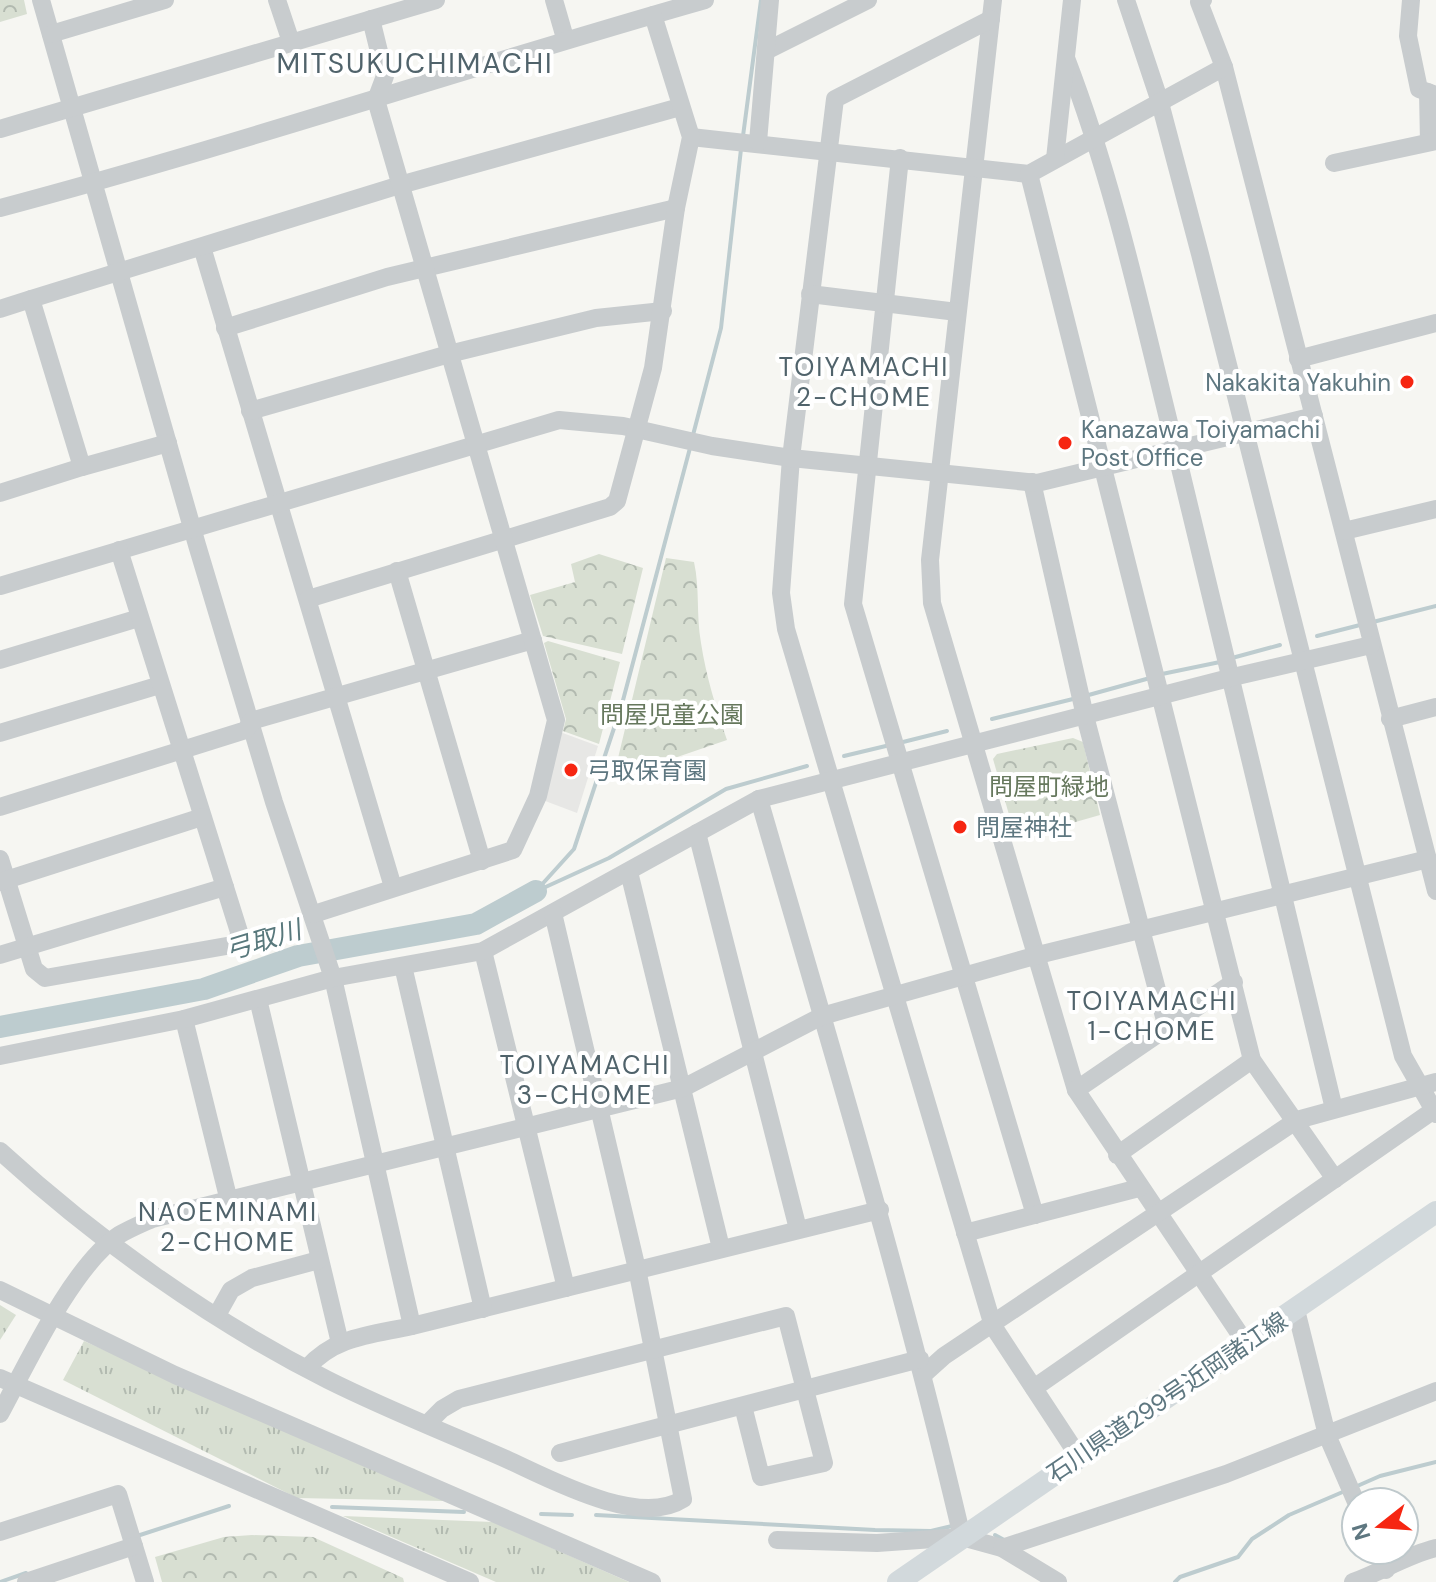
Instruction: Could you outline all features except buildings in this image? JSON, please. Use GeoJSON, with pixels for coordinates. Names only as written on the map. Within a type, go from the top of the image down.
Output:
{"type":"FeatureCollection","features":[{"type":"Feature","properties":{"kind":"main road","name":"石川県道299号近岡諸江線"},"geometry":{"type":"LineString","coordinates":[[898,1582],[1436,1212]]}},
{"type":"Feature","properties":{"kind":"street"},"geometry":{"type":"LineString","coordinates":[[41,0],[192,527],[316,919],[412,1326]]}},
{"type":"Feature","properties":{"kind":"street"},"geometry":{"type":"LineString","coordinates":[[51,34],[165,0]]}},
{"type":"Feature","properties":{"kind":"street"},"geometry":{"type":"LineString","coordinates":[[277,0],[291,42]]}},
{"type":"Feature","properties":{"kind":"street"},"geometry":{"type":"LineString","coordinates":[[0,129],[436,0]]}},
{"type":"Feature","properties":{"kind":"street"},"geometry":{"type":"LineString","coordinates":[[554,0],[565,38]]}},
{"type":"Feature","properties":{"kind":"street"},"geometry":{"type":"LineString","coordinates":[[0,208],[376,100],[565,38],[705,0]]}},
{"type":"Feature","properties":{"kind":"street"},"geometry":{"type":"LineString","coordinates":[[748,141],[766,51],[770,0]]}},
{"type":"Feature","properties":{"kind":"street"},"geometry":{"type":"LineString","coordinates":[[766,51],[868,0]]}},
{"type":"Feature","properties":{"kind":"street"},"geometry":{"type":"LineString","coordinates":[[993,0],[930,560],[932,603],[1076,1090],[1156,1214],[1245,1342]]}},
{"type":"Feature","properties":{"kind":"street"},"geometry":{"type":"LineString","coordinates":[[1055,159],[1072,0]]}},
{"type":"Feature","properties":{"kind":"street"},"geometry":{"type":"LineString","coordinates":[[1034,1388],[1435,1112],[1427,1084],[1403,1056],[1159,99],[1126,0]]}},
{"type":"Feature","properties":{"kind":"street"},"geometry":{"type":"LineString","coordinates":[[1203,0],[1199,2],[1224,67],[1436,891]]}},
{"type":"Feature","properties":{"kind":"street"},"geometry":{"type":"LineString","coordinates":[[1334,163],[1432,142],[1432,93],[1419,89],[1408,36],[1411,0]]}},
{"type":"Feature","properties":{"kind":"street"},"geometry":{"type":"LineString","coordinates":[[308,599],[610,507],[617,501],[663,311],[676,208],[691,137],[653,15]]}},
{"type":"Feature","properties":{"kind":"street"},"geometry":{"type":"LineString","coordinates":[[316,919],[393,887],[513,850],[538,796],[556,720],[477,443],[422,268],[376,100],[385,76],[371,19]]}},
{"type":"Feature","properties":{"kind":"street"},"geometry":{"type":"LineString","coordinates":[[991,19],[835,99],[826,150],[791,458],[781,593],[786,629],[993,1326],[1079,1457]]}},
{"type":"Feature","properties":{"kind":"street"},"geometry":{"type":"LineString","coordinates":[[1066,58],[1096,137],[1176,450],[1334,1109]]}},
{"type":"Feature","properties":{"kind":"street"},"geometry":{"type":"LineString","coordinates":[[691,137],[1029,174],[1159,99],[1224,67]]}},
{"type":"Feature","properties":{"kind":"street"},"geometry":{"type":"LineString","coordinates":[[0,309],[400,185],[680,107]]}},
{"type":"Feature","properties":{"kind":"street"},"geometry":{"type":"LineString","coordinates":[[900,158],[865,463],[853,604],[1035,1215]]}},
{"type":"Feature","properties":{"kind":"street"},"geometry":{"type":"LineString","coordinates":[[1029,174],[1252,1060],[1297,1120],[1335,1179]]}},
{"type":"Feature","properties":{"kind":"street"},"geometry":{"type":"LineString","coordinates":[[225,328],[422,268],[676,208]]}},
{"type":"Feature","properties":{"kind":"street"},"geometry":{"type":"LineString","coordinates":[[202,247],[393,887]]}},
{"type":"Feature","properties":{"kind":"street"},"geometry":{"type":"LineString","coordinates":[[810,294],[957,312]]}},
{"type":"Feature","properties":{"kind":"street"},"geometry":{"type":"LineString","coordinates":[[31,299],[82,467]]}},
{"type":"Feature","properties":{"kind":"street"},"geometry":{"type":"LineString","coordinates":[[250,411],[449,354],[596,318],[644,310],[663,311]]}},
{"type":"Feature","properties":{"kind":"street"},"geometry":{"type":"LineString","coordinates":[[1298,359],[1436,323]]}},
{"type":"Feature","properties":{"kind":"street"},"geometry":{"type":"LineString","coordinates":[[0,586],[559,420],[637,428],[712,446],[791,458],[1032,482],[1103,468],[1314,416]]}},
{"type":"Feature","properties":{"kind":"street"},"geometry":{"type":"LineString","coordinates":[[0,493],[168,443]]}},
{"type":"Feature","properties":{"kind":"street"},"geometry":{"type":"LineString","coordinates":[[1032,482],[1082,703],[1167,1028]]}},
{"type":"Feature","properties":{"kind":"street"},"geometry":{"type":"LineString","coordinates":[[1344,531],[1436,509]]}},
{"type":"Feature","properties":{"kind":"street"},"geometry":{"type":"LineString","coordinates":[[0,859],[3,881],[34,969],[45,978],[232,945],[240,935],[119,550]]}},
{"type":"Feature","properties":{"kind":"street"},"geometry":{"type":"LineString","coordinates":[[397,571],[482,861]]}},
{"type":"Feature","properties":{"kind":"street"},"geometry":{"type":"LineString","coordinates":[[0,660],[139,618]]}},
{"type":"Feature","properties":{"kind":"street"},"geometry":{"type":"LineString","coordinates":[[0,1056],[184,1019],[258,999],[331,973],[403,966],[483,951],[759,799],[974,744],[1082,703],[1159,683],[1230,665],[1301,661],[1368,631]]}},
{"type":"Feature","properties":{"kind":"street"},"geometry":{"type":"LineString","coordinates":[[0,807],[246,730],[251,721],[533,640]]}},
{"type":"Feature","properties":{"kind":"street"},"geometry":{"type":"LineString","coordinates":[[0,733],[160,685]]}},
{"type":"Feature","properties":{"kind":"street"},"geometry":{"type":"LineString","coordinates":[[1390,719],[1436,707]]}},
{"type":"Feature","properties":{"kind":"street"},"geometry":{"type":"LineString","coordinates":[[759,799],[880,1210],[922,1367],[962,1537]]}},
{"type":"Feature","properties":{"kind":"street"},"geometry":{"type":"LineString","coordinates":[[3,881],[202,817]]}},
{"type":"Feature","properties":{"kind":"street"},"geometry":{"type":"LineString","coordinates":[[697,833],[798,1229]]}},
{"type":"Feature","properties":{"kind":"street"},"geometry":{"type":"LineString","coordinates":[[0,1414],[7,1382],[93,1258],[110,1243],[152,1219],[375,1167],[683,1088],[822,1016],[1038,955],[1217,914],[1428,859]]}},
{"type":"Feature","properties":{"kind":"street"},"geometry":{"type":"LineString","coordinates":[[629,872],[721,1248]]}},
{"type":"Feature","properties":{"kind":"street"},"geometry":{"type":"LineString","coordinates":[[0,955],[225,887]]}},
{"type":"Feature","properties":{"kind":"street"},"geometry":{"type":"LineString","coordinates":[[0,1151],[110,1243],[217,1315],[307,1368],[612,1505],[673,1506],[683,1499],[637,1269],[553,913]]}},
{"type":"Feature","properties":{"kind":"street"},"geometry":{"type":"LineString","coordinates":[[483,951],[566,1288]]}},
{"type":"Feature","properties":{"kind":"street"},"geometry":{"type":"LineString","coordinates":[[403,966],[448,1148],[483,1309]]}},
{"type":"Feature","properties":{"kind":"street"},"geometry":{"type":"LineString","coordinates":[[1076,1090],[1234,982]]}},
{"type":"Feature","properties":{"kind":"street"},"geometry":{"type":"LineString","coordinates":[[258,999],[340,1343]]}},
{"type":"Feature","properties":{"kind":"street"},"geometry":{"type":"LineString","coordinates":[[184,1019],[229,1201]]}},
{"type":"Feature","properties":{"kind":"street"},"geometry":{"type":"LineString","coordinates":[[1117,1155],[1252,1060]]}},
{"type":"Feature","properties":{"kind":"street"},"geometry":{"type":"LineString","coordinates":[[560,1453],[805,1389],[922,1367],[993,1326],[1297,1120],[1427,1084]]}},
{"type":"Feature","properties":{"kind":"street"},"geometry":{"type":"LineString","coordinates":[[965,1233],[1139,1188]]}},
{"type":"Feature","properties":{"kind":"street"},"geometry":{"type":"LineString","coordinates":[[307,1368],[322,1350],[340,1343],[880,1210]]}},
{"type":"Feature","properties":{"kind":"street"},"geometry":{"type":"LineString","coordinates":[[217,1315],[231,1290],[252,1278],[319,1260]]}},
{"type":"Feature","properties":{"kind":"street"},"geometry":{"type":"LineString","coordinates":[[0,1290],[175,1375],[652,1582]]}},
{"type":"Feature","properties":{"kind":"street"},"geometry":{"type":"LineString","coordinates":[[1296,1310],[1327,1435],[1349,1486]]}},
{"type":"Feature","properties":{"kind":"street"},"geometry":{"type":"LineString","coordinates":[[427,1424],[442,1409],[459,1399],[786,1316],[824,1463],[761,1477],[743,1406]]}},
{"type":"Feature","properties":{"kind":"street"},"geometry":{"type":"LineString","coordinates":[[7,1382],[45,1395],[436,1575],[470,1582]]}},
{"type":"Feature","properties":{"kind":"street"},"geometry":{"type":"LineString","coordinates":[[777,1540],[877,1543],[962,1537],[1011,1545],[1153,1501],[1436,1391]]}},
{"type":"Feature","properties":{"kind":"street"},"geometry":{"type":"LineString","coordinates":[[0,1532],[118,1494],[145,1582]]}},
{"type":"Feature","properties":{"kind":"street"},"geometry":{"type":"LineString","coordinates":[[26,1582],[132,1538]]}},
{"type":"Feature","properties":{"kind":"street"},"geometry":{"type":"LineString","coordinates":[[1011,1545],[1058,1582]]}},
{"type":"Feature","properties":{"kind":"street"},"geometry":{"type":"LineString","coordinates":[[1353,1582],[1386,1570],[1418,1552],[1436,1548]]}},
{"type":"Feature","properties":{"kind":"street"},"geometry":{"type":"LineString","coordinates":[[1384,1566],[1386,1570]]}},
{"type":"Feature","properties":{"kind":"shaded area","name":"弓取保育園"},"geometry":{"type":"Polygon","coordinates":[[[560,732],[598,746],[577,813],[540,799],[560,732]]]}},
{"type":"Feature","properties":{"kind":"green space"},"geometry":{"type":"Polygon","coordinates":[[[0,0],[24,0],[27,14],[0,22],[0,0]]]}},
{"type":"Feature","properties":{"kind":"green space"},"geometry":{"type":"Polygon","coordinates":[[[599,554],[643,568],[622,654],[543,636],[530,595],[575,582],[571,564],[599,554]]]}},
{"type":"Feature","properties":{"kind":"green space","name":"問屋児童公園"},"geometry":{"type":"Polygon","coordinates":[[[666,558],[694,562],[703,655],[727,740],[613,779],[666,558]]]}},
{"type":"Feature","properties":{"kind":"green space"},"geometry":{"type":"Polygon","coordinates":[[[548,641],[620,662],[599,744],[563,731],[566,719],[544,643],[548,641]]]}},
{"type":"Feature","properties":{"kind":"green space","name":"問屋町緑地"},"geometry":{"type":"Polygon","coordinates":[[[1073,738],[1083,742],[1100,815],[1016,839],[993,759],[997,754],[1073,738]]]}},
{"type":"Feature","properties":{"kind":"green space"},"geometry":{"type":"Polygon","coordinates":[[[0,1305],[16,1315],[0,1340],[0,1305]]]}},
{"type":"Feature","properties":{"kind":"green space"},"geometry":{"type":"Polygon","coordinates":[[[84,1341],[444,1501],[297,1498],[63,1380],[84,1341]]]}},
{"type":"Feature","properties":{"kind":"green space"},"geometry":{"type":"Polygon","coordinates":[[[343,1516],[493,1522],[629,1582],[496,1582],[343,1516]]]}},
{"type":"Feature","properties":{"kind":"green space"},"geometry":{"type":"Polygon","coordinates":[[[224,1537],[313,1537],[403,1578],[404,1582],[162,1582],[155,1557],[224,1537]]]}},
{"type":"Feature","properties":{"kind":"waterway"},"geometry":{"type":"LineString","coordinates":[[743,136],[761,0]]}},
{"type":"Feature","properties":{"kind":"waterway"},"geometry":{"type":"LineString","coordinates":[[693,435],[721,328],[741,149]]}},
{"type":"Feature","properties":{"kind":"waterway"},"geometry":{"type":"LineString","coordinates":[[536,891],[574,849],[622,704],[690,448]]}},
{"type":"Feature","properties":{"kind":"waterway"},"geometry":{"type":"LineString","coordinates":[[1373,622],[1436,606]]}},
{"type":"Feature","properties":{"kind":"waterway"},"geometry":{"type":"LineString","coordinates":[[1317,636],[1360,625]]}},
{"type":"Feature","properties":{"kind":"waterway"},"geometry":{"type":"LineString","coordinates":[[1232,658],[1280,645]]}},
{"type":"Feature","properties":{"kind":"waterway"},"geometry":{"type":"LineString","coordinates":[[1162,674],[1220,662]]}},
{"type":"Feature","properties":{"kind":"waterway"},"geometry":{"type":"LineString","coordinates":[[1085,696],[1150,678]]}},
{"type":"Feature","properties":{"kind":"waterway"},"geometry":{"type":"LineString","coordinates":[[992,719],[1077,698]]}},
{"type":"Feature","properties":{"kind":"waterway"},"geometry":{"type":"LineString","coordinates":[[899,743],[947,731]]}},
{"type":"Feature","properties":{"kind":"waterway"},"geometry":{"type":"LineString","coordinates":[[844,756],[890,745]]}},
{"type":"Feature","properties":{"kind":"waterway"},"geometry":{"type":"LineString","coordinates":[[539,890],[609,858],[726,789],[807,766]]}},
{"type":"Feature","properties":{"kind":"waterway","name":"弓取川"},"geometry":{"type":"LineString","coordinates":[[0,1027],[204,989],[298,956],[476,924],[536,891]]}},
{"type":"Feature","properties":{"kind":"waterway"},"geometry":{"type":"LineString","coordinates":[[1357,1486],[1380,1476],[1436,1462]]}},
{"type":"Feature","properties":{"kind":"waterway"},"geometry":{"type":"LineString","coordinates":[[1175,1582],[1180,1577],[1238,1557],[1252,1539],[1289,1515],[1340,1493]]}},
{"type":"Feature","properties":{"kind":"waterway"},"geometry":{"type":"LineString","coordinates":[[137,1536],[229,1506]]}},
{"type":"Feature","properties":{"kind":"waterway"},"geometry":{"type":"LineString","coordinates":[[332,1507],[464,1512]]}},
{"type":"Feature","properties":{"kind":"waterway"},"geometry":{"type":"LineString","coordinates":[[541,1514],[572,1515]]}},
{"type":"Feature","properties":{"kind":"waterway"},"geometry":{"type":"LineString","coordinates":[[596,1515],[875,1530],[931,1531],[952,1526]]}},
{"type":"Feature","properties":{"kind":"waterway"},"geometry":{"type":"LineString","coordinates":[[995,1535],[1006,1541]]}},
{"type":"Feature","properties":{"kind":"waterway"},"geometry":{"type":"LineString","coordinates":[[0,1582],[26,1573]]}},
{"type":"Feature","properties":{"kind":"place","name":"Nakakita Yakuhin"},"geometry":{"type":"Point","coordinates":[1407,382]}},
{"type":"Feature","properties":{"kind":"place","name":"Kanazawa Toiyamachi Post Office"},"geometry":{"type":"Point","coordinates":[1065,443]}},
{"type":"Feature","properties":{"kind":"place","name":"弓取保育園"},"geometry":{"type":"Point","coordinates":[571,770]}},
{"type":"Feature","properties":{"kind":"place","name":"問屋神社"},"geometry":{"type":"Point","coordinates":[960,827]}},
{"type":"Feature","properties":{"kind":"district","name":"MITSUKUCHIMACHI"},"geometry":{"type":"Point","coordinates":[415,63]}},
{"type":"Feature","properties":{"kind":"district","name":"TOIYAMACHI 2-CHOME"},"geometry":{"type":"Point","coordinates":[864,382]}},
{"type":"Feature","properties":{"kind":"district","name":"TOIYAMACHI 1-CHOME"},"geometry":{"type":"Point","coordinates":[1152,1016]}},
{"type":"Feature","properties":{"kind":"district","name":"TOIYAMACHI 3-CHOME"},"geometry":{"type":"Point","coordinates":[585,1080]}},
{"type":"Feature","properties":{"kind":"district","name":"NAOEMINAMI 2-CHOME"},"geometry":{"type":"Point","coordinates":[228,1227]}}]}
